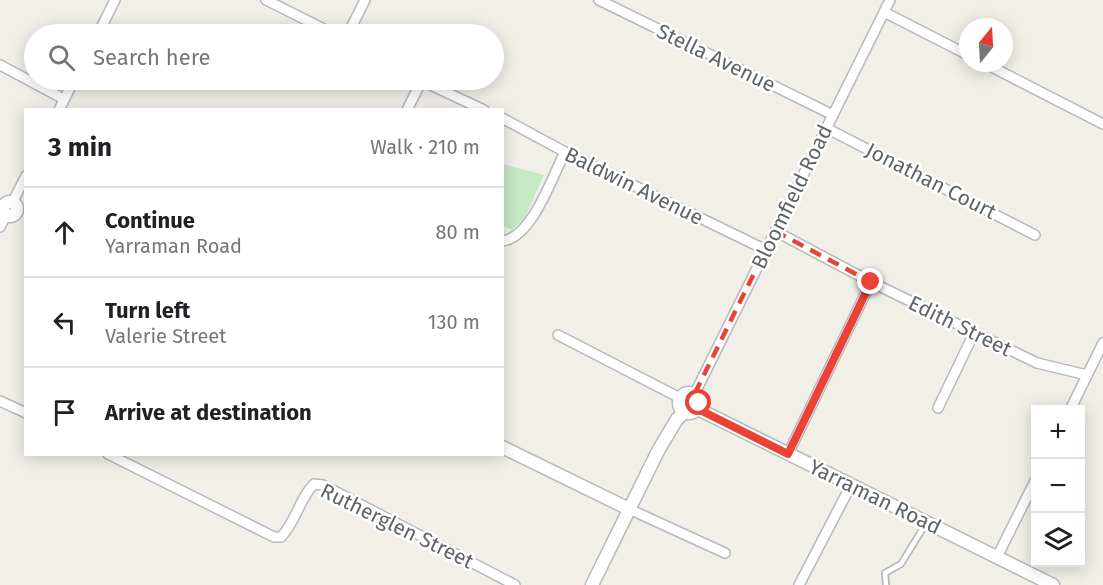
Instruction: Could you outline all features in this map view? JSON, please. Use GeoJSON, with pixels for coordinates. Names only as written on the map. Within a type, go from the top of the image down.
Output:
{"type":"FeatureCollection","features":[{"type":"Feature","properties":{"kind":"street"},"geometry":{"type":"LineString","coordinates":[[103,24],[115,0]]}},
{"type":"Feature","properties":{"kind":"street"},"geometry":{"type":"LineString","coordinates":[[266,0],[314,24]]}},
{"type":"Feature","properties":{"kind":"street"},"geometry":{"type":"LineString","coordinates":[[353,24],[365,0]]}},
{"type":"Feature","properties":{"kind":"street","name":"Stella Avenue"},"geometry":{"type":"LineString","coordinates":[[599,0],[833,115]]}},
{"type":"Feature","properties":{"kind":"street","name":"Bloomfield Road"},"geometry":{"type":"LineString","coordinates":[[694,394],[890,0]]}},
{"type":"Feature","properties":{"kind":"street"},"geometry":{"type":"LineString","coordinates":[[884,12],[959,50]]}},
{"type":"Feature","properties":{"kind":"street"},"geometry":{"type":"LineString","coordinates":[[0,65],[24,78]]}},
{"type":"Feature","properties":{"kind":"street"},"geometry":{"type":"LineString","coordinates":[[1002,72],[1103,124]]}},
{"type":"Feature","properties":{"kind":"street"},"geometry":{"type":"LineString","coordinates":[[47,90],[64,99]]}},
{"type":"Feature","properties":{"kind":"street"},"geometry":{"type":"LineString","coordinates":[[60,108],[69,90]]}},
{"type":"Feature","properties":{"kind":"street"},"geometry":{"type":"LineString","coordinates":[[408,108],[416,90]]}},
{"type":"Feature","properties":{"kind":"street"},"geometry":{"type":"LineString","coordinates":[[442,90],[479,108]]}},
{"type":"Feature","properties":{"kind":"street","name":"Baldwin Avenue"},"geometry":{"type":"LineString","coordinates":[[504,119],[565,152],[766,250]]}},
{"type":"Feature","properties":{"kind":"street","name":"Jonathan Court"},"geometry":{"type":"LineString","coordinates":[[826,128],[1035,235]]}},
{"type":"Feature","properties":{"kind":"street"},"geometry":{"type":"LineString","coordinates":[[504,240],[517,237],[528,226],[565,152]]}},
{"type":"Feature","properties":{"kind":"street"},"geometry":{"type":"LineString","coordinates":[[9,212],[24,180]]}},
{"type":"Feature","properties":{"kind":"street","name":"Edith Street"},"geometry":{"type":"LineString","coordinates":[[775,231],[871,282],[1037,363],[1086,375]]}},
{"type":"Feature","properties":{"kind":"street"},"geometry":{"type":"LineString","coordinates":[[788,454],[871,282]]}},
{"type":"Feature","properties":{"kind":"street"},"geometry":{"type":"LineString","coordinates":[[938,408],[974,333]]}},
{"type":"Feature","properties":{"kind":"street"},"geometry":{"type":"LineString","coordinates":[[558,334],[680,398]]}},
{"type":"Feature","properties":{"kind":"street"},"geometry":{"type":"LineString","coordinates":[[1072,405],[1103,343]]}},
{"type":"Feature","properties":{"kind":"street"},"geometry":{"type":"LineString","coordinates":[[1094,362],[1103,366]]}},
{"type":"Feature","properties":{"kind":"street"},"geometry":{"type":"LineString","coordinates":[[688,393],[694,394],[699,403],[698,409],[690,414],[684,413],[678,405],[680,398],[688,393]]}},
{"type":"Feature","properties":{"kind":"street"},"geometry":{"type":"LineString","coordinates":[[0,401],[24,412]]}},
{"type":"Feature","properties":{"kind":"street","name":"Yarraman Road"},"geometry":{"type":"LineString","coordinates":[[698,409],[1053,585]]}},
{"type":"Feature","properties":{"kind":"street"},"geometry":{"type":"LineString","coordinates":[[592,585],[667,435],[677,419],[684,413]]}},
{"type":"Feature","properties":{"kind":"street"},"geometry":{"type":"LineString","coordinates":[[504,448],[726,554]]}},
{"type":"Feature","properties":{"kind":"street","name":"Rutherglen Street"},"geometry":{"type":"LineString","coordinates":[[112,456],[274,537],[281,537],[287,531],[307,491],[314,484],[323,485],[515,585]]}},
{"type":"Feature","properties":{"kind":"street"},"geometry":{"type":"LineString","coordinates":[[799,585],[850,485]]}},
{"type":"Feature","properties":{"kind":"street"},"geometry":{"type":"LineString","coordinates":[[997,557],[1031,487]]}},
{"type":"Feature","properties":{"kind":"lane"},"geometry":{"type":"LineString","coordinates":[[886,585],[885,573],[901,564],[927,522]]}},
{"type":"Feature","properties":{"kind":"highlighted area"},"geometry":{"type":"Polygon","coordinates":[[[775,231],[871,282],[788,454],[698,409],[701,401],[694,395],[775,231]]]}},
{"type":"Feature","properties":{"kind":"green space"},"geometry":{"type":"Polygon","coordinates":[[[504,164],[544,175],[524,219],[512,230],[504,226],[504,164]]]}},
{"type":"Feature","properties":{"kind":"route"},"geometry":{"type":"LineString","coordinates":[[699,403],[698,409],[788,454],[871,282]]}}]}
